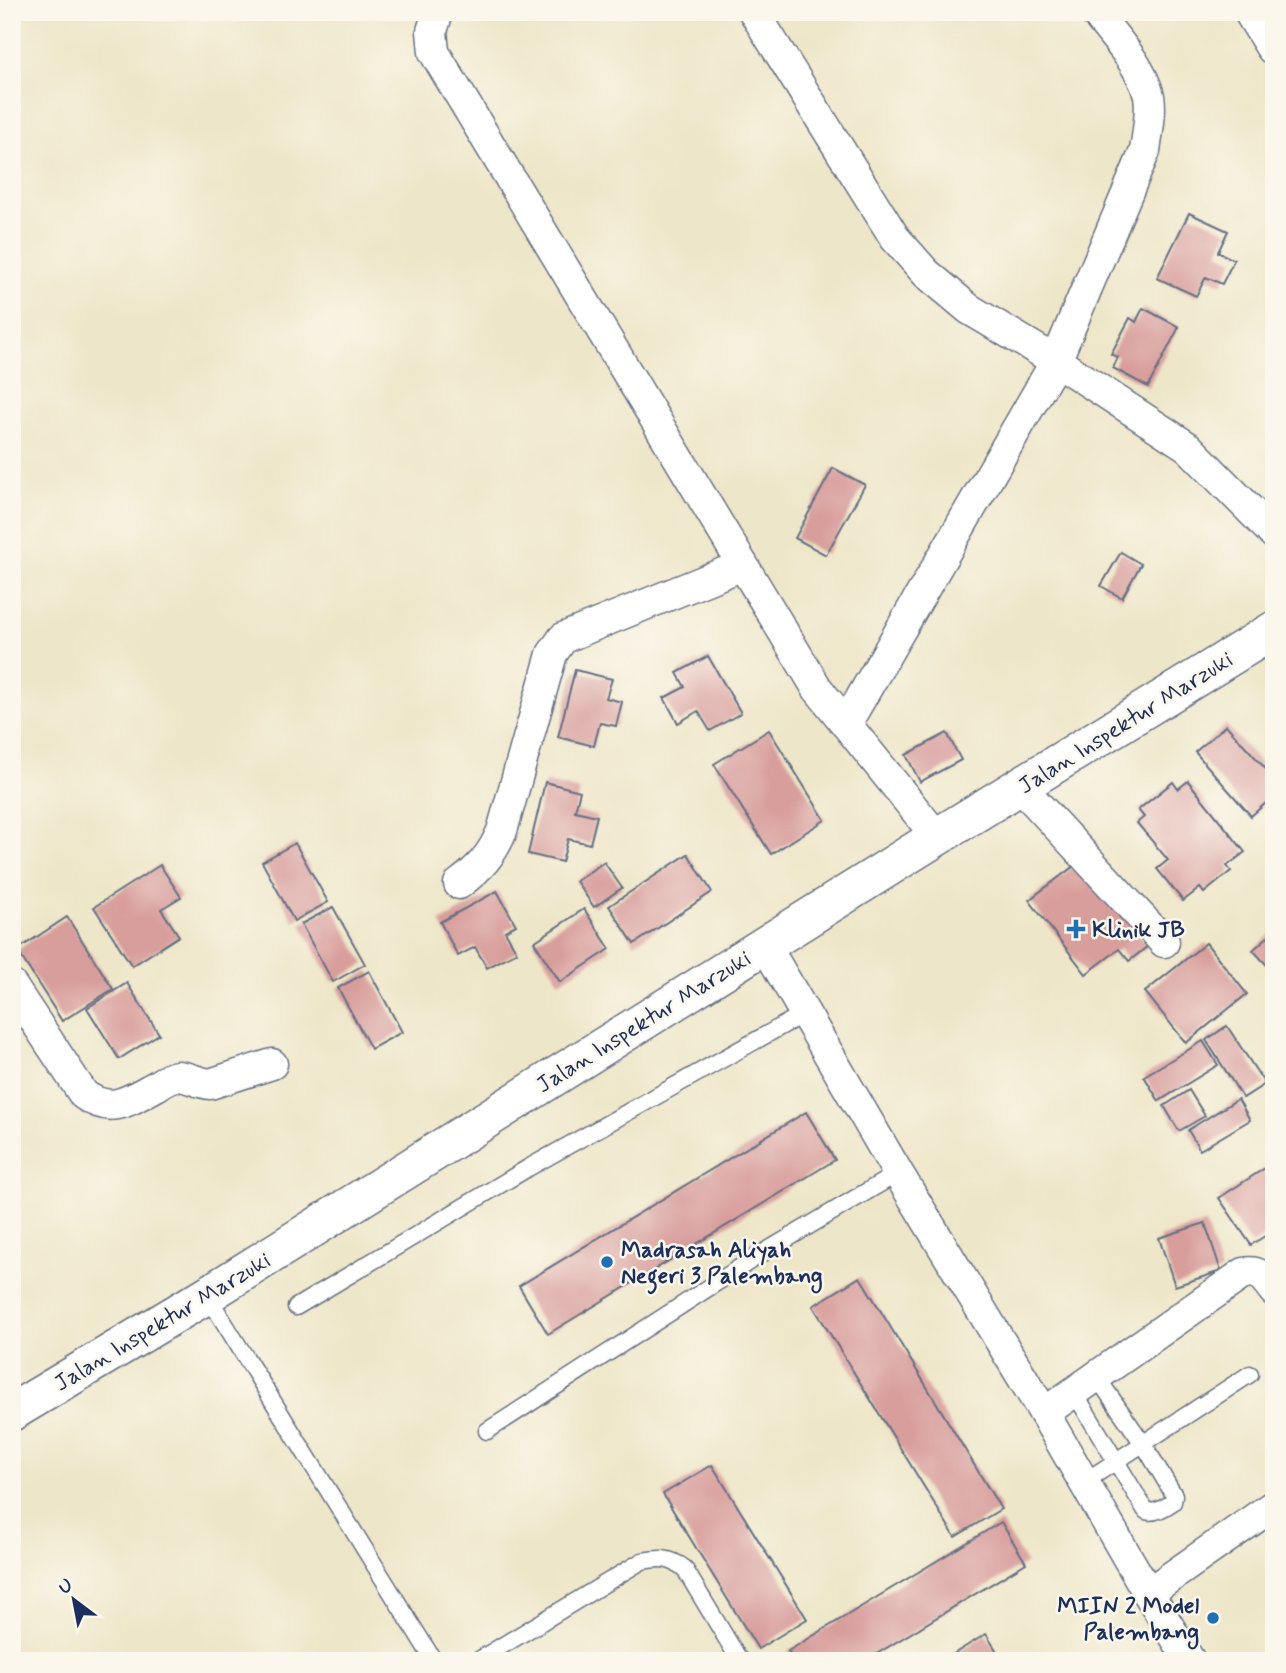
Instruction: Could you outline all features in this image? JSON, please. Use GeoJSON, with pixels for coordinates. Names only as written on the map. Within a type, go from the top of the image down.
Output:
{"type":"FeatureCollection","features":[{"type":"Feature","properties":{"kind":"street"},"geometry":{"type":"LineString","coordinates":[[439,12],[432,31],[434,52],[817,688],[937,837]]}},
{"type":"Feature","properties":{"kind":"street"},"geometry":{"type":"LineString","coordinates":[[754,12],[895,238],[926,273],[969,309],[1056,361],[1188,447],[1274,534]]}},
{"type":"Feature","properties":{"kind":"street"},"geometry":{"type":"LineString","coordinates":[[846,724],[1056,361],[1144,151],[1149,98],[1137,69],[1095,12]]}},
{"type":"Feature","properties":{"kind":"street"},"geometry":{"type":"LineString","coordinates":[[1253,12],[1274,46]]}},
{"type":"Feature","properties":{"kind":"street"},"geometry":{"type":"LineString","coordinates":[[459,884],[480,868],[502,831],[552,654],[563,638],[743,565]]}},
{"type":"Feature","properties":{"kind":"street","name":"Jalan Inspektur Marzuki"},"geometry":{"type":"LineString","coordinates":[[12,1412],[207,1295],[937,837],[1274,630]]}},
{"type":"Feature","properties":{"kind":"street"},"geometry":{"type":"LineString","coordinates":[[1020,786],[1164,942]]}},
{"type":"Feature","properties":{"kind":"street"},"geometry":{"type":"LineString","coordinates":[[765,945],[1190,1661]]}},
{"type":"Feature","properties":{"kind":"street"},"geometry":{"type":"LineString","coordinates":[[12,986],[84,1095],[104,1105],[127,1101],[171,1078],[184,1077],[210,1084],[272,1064]]}},
{"type":"Feature","properties":{"kind":"street"},"geometry":{"type":"LineString","coordinates":[[1044,1413],[1244,1273],[1261,1274],[1274,1291]]}},
{"type":"Feature","properties":{"kind":"street"},"geometry":{"type":"LineString","coordinates":[[1148,1593],[1274,1505]]}},
{"type":"Feature","properties":{"kind":"lane"},"geometry":{"type":"LineString","coordinates":[[296,1307],[528,1168],[805,1013]]}},
{"type":"Feature","properties":{"kind":"lane"},"geometry":{"type":"LineString","coordinates":[[487,1431],[753,1259],[898,1173]]}},
{"type":"Feature","properties":{"kind":"lane"},"geometry":{"type":"LineString","coordinates":[[207,1295],[434,1661]]}},
{"type":"Feature","properties":{"kind":"lane"},"geometry":{"type":"LineString","coordinates":[[1084,1482],[1251,1374]]}},
{"type":"Feature","properties":{"kind":"lane"},"geometry":{"type":"LineString","coordinates":[[1085,1384],[1144,1445],[1174,1495],[1171,1504],[1154,1512],[1146,1511],[1117,1461],[1085,1384]]}},
{"type":"Feature","properties":{"kind":"lane"},"geometry":{"type":"LineString","coordinates":[[477,1661],[642,1561],[658,1558],[674,1561],[684,1568],[740,1661]]}},
{"type":"Feature","properties":{"kind":"building"},"geometry":{"type":"Polygon","coordinates":[[[1189,213],[1228,231],[1218,252],[1234,260],[1222,284],[1206,277],[1196,296],[1157,278],[1189,213]]]}},
{"type":"Feature","properties":{"kind":"building"},"geometry":{"type":"Polygon","coordinates":[[[1143,308],[1179,327],[1148,387],[1113,368],[1118,357],[1111,354],[1130,318],[1136,322],[1143,308]]]}},
{"type":"Feature","properties":{"kind":"building"},"geometry":{"type":"Polygon","coordinates":[[[833,468],[865,485],[826,555],[795,538],[833,468]]]}},
{"type":"Feature","properties":{"kind":"building"},"geometry":{"type":"Polygon","coordinates":[[[1121,552],[1141,564],[1122,598],[1101,586],[1121,552]]]}},
{"type":"Feature","properties":{"kind":"building"},"geometry":{"type":"Polygon","coordinates":[[[708,656],[741,713],[710,731],[698,711],[678,723],[664,698],[685,687],[677,673],[708,656]]]}},
{"type":"Feature","properties":{"kind":"building"},"geometry":{"type":"Polygon","coordinates":[[[575,670],[612,679],[606,698],[622,702],[616,726],[600,723],[594,746],[558,737],[575,670]]]}},
{"type":"Feature","properties":{"kind":"building"},"geometry":{"type":"Polygon","coordinates":[[[1226,725],[1274,778],[1274,796],[1251,816],[1195,752],[1226,725]]]}},
{"type":"Feature","properties":{"kind":"building"},"geometry":{"type":"Polygon","coordinates":[[[769,730],[825,820],[771,854],[714,764],[769,730]]]}},
{"type":"Feature","properties":{"kind":"building"},"geometry":{"type":"Polygon","coordinates":[[[947,733],[961,760],[920,782],[906,755],[947,733]]]}},
{"type":"Feature","properties":{"kind":"building"},"geometry":{"type":"Polygon","coordinates":[[[1188,781],[1245,852],[1227,866],[1231,871],[1204,893],[1200,888],[1183,901],[1157,869],[1168,860],[1137,823],[1144,817],[1138,810],[1173,782],[1178,789],[1188,781]]]}},
{"type":"Feature","properties":{"kind":"building"},"geometry":{"type":"Polygon","coordinates":[[[545,782],[580,791],[575,811],[597,816],[590,844],[568,839],[562,862],[528,854],[545,782]]]}},
{"type":"Feature","properties":{"kind":"building"},"geometry":{"type":"Polygon","coordinates":[[[295,843],[328,902],[294,921],[262,862],[295,843]]]}},
{"type":"Feature","properties":{"kind":"building"},"geometry":{"type":"Polygon","coordinates":[[[688,854],[712,892],[634,944],[609,906],[688,854]]]}},
{"type":"Feature","properties":{"kind":"building"},"geometry":{"type":"Polygon","coordinates":[[[1082,860],[1148,946],[1129,961],[1119,949],[1086,974],[1029,900],[1082,860]]]}},
{"type":"Feature","properties":{"kind":"building"},"geometry":{"type":"Polygon","coordinates":[[[604,862],[622,888],[594,907],[576,881],[604,862]]]}},
{"type":"Feature","properties":{"kind":"building"},"geometry":{"type":"Polygon","coordinates":[[[160,865],[181,897],[161,909],[179,936],[132,966],[94,907],[160,865]]]}},
{"type":"Feature","properties":{"kind":"building"},"geometry":{"type":"Polygon","coordinates":[[[497,891],[516,925],[505,931],[517,952],[487,968],[475,947],[458,956],[440,922],[497,891]]]}},
{"type":"Feature","properties":{"kind":"building"},"geometry":{"type":"Polygon","coordinates":[[[333,907],[365,964],[333,982],[301,924],[333,907]]]}},
{"type":"Feature","properties":{"kind":"building"},"geometry":{"type":"Polygon","coordinates":[[[584,909],[610,949],[560,982],[534,942],[584,909]]]}},
{"type":"Feature","properties":{"kind":"building"},"geometry":{"type":"Polygon","coordinates":[[[67,917],[113,989],[62,1021],[17,950],[67,917]]]}},
{"type":"Feature","properties":{"kind":"building"},"geometry":{"type":"Polygon","coordinates":[[[1274,931],[1274,973],[1253,950],[1274,931]]]}},
{"type":"Feature","properties":{"kind":"building"},"geometry":{"type":"Polygon","coordinates":[[[1206,943],[1247,994],[1186,1043],[1145,992],[1206,943]]]}},
{"type":"Feature","properties":{"kind":"building"},"geometry":{"type":"Polygon","coordinates":[[[369,971],[402,1032],[371,1049],[338,988],[369,971]]]}},
{"type":"Feature","properties":{"kind":"building"},"geometry":{"type":"Polygon","coordinates":[[[127,983],[159,1034],[119,1059],[87,1008],[127,983]]]}},
{"type":"Feature","properties":{"kind":"building"},"geometry":{"type":"Polygon","coordinates":[[[1227,1026],[1265,1084],[1243,1098],[1206,1040],[1227,1026]]]}},
{"type":"Feature","properties":{"kind":"building"},"geometry":{"type":"Polygon","coordinates":[[[1203,1041],[1218,1065],[1159,1101],[1144,1076],[1203,1041]]]}},
{"type":"Feature","properties":{"kind":"building"},"geometry":{"type":"Polygon","coordinates":[[[1189,1090],[1205,1116],[1179,1131],[1164,1106],[1189,1090]]]}},
{"type":"Feature","properties":{"kind":"building"},"geometry":{"type":"Polygon","coordinates":[[[1238,1099],[1250,1120],[1200,1150],[1188,1130],[1238,1099]]]}},
{"type":"Feature","properties":{"kind":"building"},"geometry":{"type":"Polygon","coordinates":[[[806,1112],[835,1160],[548,1334],[519,1286],[806,1112]]]}},
{"type":"Feature","properties":{"kind":"building"},"geometry":{"type":"Polygon","coordinates":[[[1274,1162],[1274,1230],[1251,1245],[1219,1198],[1274,1162]]]}},
{"type":"Feature","properties":{"kind":"building"},"geometry":{"type":"Polygon","coordinates":[[[1205,1223],[1221,1271],[1175,1286],[1159,1238],[1205,1223]]]}},
{"type":"Feature","properties":{"kind":"building"},"geometry":{"type":"Polygon","coordinates":[[[860,1277],[1001,1509],[955,1537],[813,1306],[860,1277]]]}},
{"type":"Feature","properties":{"kind":"building"},"geometry":{"type":"Polygon","coordinates":[[[712,1465],[807,1619],[758,1649],[663,1494],[712,1465]]]}},
{"type":"Feature","properties":{"kind":"building"},"geometry":{"type":"Polygon","coordinates":[[[1001,1522],[1026,1563],[865,1661],[794,1661],[788,1651],[1001,1522]]]}},
{"type":"Feature","properties":{"kind":"building"},"geometry":{"type":"Polygon","coordinates":[[[986,1634],[1003,1661],[942,1661],[986,1634]]]}},
{"type":"Feature","properties":{"kind":"place","name":"Klinik JB"},"geometry":{"type":"Point","coordinates":[1076,929]}},
{"type":"Feature","properties":{"kind":"place","name":"Madrasah Aliyah Negeri 3 Palembang"},"geometry":{"type":"Point","coordinates":[607,1262]}},
{"type":"Feature","properties":{"kind":"place","name":"MIIN 2 Model Palembang"},"geometry":{"type":"Point","coordinates":[1213,1618]}}]}
